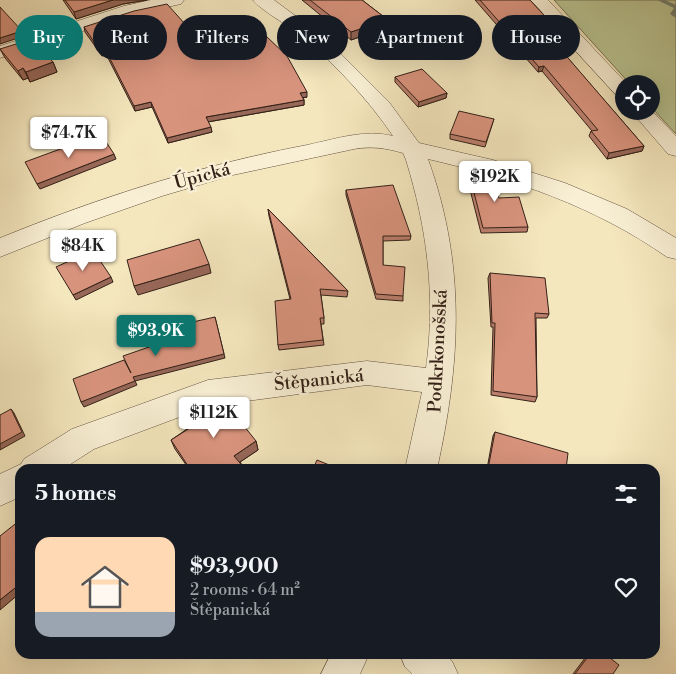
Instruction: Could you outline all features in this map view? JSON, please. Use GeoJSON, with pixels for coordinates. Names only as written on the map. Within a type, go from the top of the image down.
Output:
{"type":"FeatureCollection","features":[{"type":"Feature","properties":{"kind":"street"},"geometry":{"type":"LineString","coordinates":[[0,52],[130,10],[175,0]]}},
{"type":"Feature","properties":{"kind":"street","name":"Podkrkonošská"},"geometry":{"type":"LineString","coordinates":[[262,0],[280,10],[322,43],[376,99],[412,149],[428,193],[438,234],[443,313],[439,382],[433,423],[422,464]]}},
{"type":"Feature","properties":{"kind":"street"},"geometry":{"type":"LineString","coordinates":[[538,0],[615,82]]}},
{"type":"Feature","properties":{"kind":"street"},"geometry":{"type":"LineString","coordinates":[[649,120],[676,149]]}},
{"type":"Feature","properties":{"kind":"street","name":"Úpická"},"geometry":{"type":"LineString","coordinates":[[0,248],[118,201],[201,175],[267,159],[376,140],[498,168],[588,200],[650,231],[676,250]]}},
{"type":"Feature","properties":{"kind":"street","name":"Štěpanická"},"geometry":{"type":"LineString","coordinates":[[44,464],[83,439],[208,393],[367,373],[439,382]]}},
{"type":"Feature","properties":{"kind":"street"},"geometry":{"type":"LineString","coordinates":[[0,491],[15,481]]}},
{"type":"Feature","properties":{"kind":"street"},"geometry":{"type":"LineString","coordinates":[[340,674],[348,659]]}},
{"type":"Feature","properties":{"kind":"street"},"geometry":{"type":"LineString","coordinates":[[423,659],[439,674]]}},
{"type":"Feature","properties":{"kind":"green space"},"geometry":{"type":"Polygon","coordinates":[[[554,0],[676,0],[676,134],[660,117],[660,75],[622,75],[580,29],[580,15],[568,15],[554,0]]]}},
{"type":"Feature","properties":{"kind":"building"},"geometry":{"type":"Polygon","coordinates":[[[65,0],[113,0],[74,12],[65,0]]]}},
{"type":"Feature","properties":{"kind":"building"},"geometry":{"type":"Polygon","coordinates":[[[310,0],[362,0],[382,15],[358,15],[358,30],[351,32],[348,30],[348,15],[329,15],[310,0]]]}},
{"type":"Feature","properties":{"kind":"building"},"geometry":{"type":"Polygon","coordinates":[[[480,0],[530,0],[544,15],[493,15],[480,0]]]}},
{"type":"Feature","properties":{"kind":"building"},"geometry":{"type":"Polygon","coordinates":[[[167,4],[177,15],[177,60],[267,60],[267,37],[277,46],[277,60],[289,60],[307,92],[300,93],[304,100],[206,117],[211,127],[167,138],[151,102],[134,106],[111,60],[167,60],[167,15],[122,15],[167,4]]]}},
{"type":"Feature","properties":{"kind":"building"},"geometry":{"type":"Polygon","coordinates":[[[0,7],[15,23],[15,33],[0,38],[0,7]]]}},
{"type":"Feature","properties":{"kind":"building"},"geometry":{"type":"Polygon","coordinates":[[[93,24],[93,40],[84,27],[93,24]]]}},
{"type":"Feature","properties":{"kind":"building"},"geometry":{"type":"Polygon","coordinates":[[[15,44],[15,60],[51,60],[53,62],[26,72],[23,68],[18,71],[0,49],[15,44]]]}},
{"type":"Feature","properties":{"kind":"building"},"geometry":{"type":"Polygon","coordinates":[[[533,60],[570,60],[615,112],[615,120],[622,120],[644,146],[609,153],[591,131],[598,130],[544,66],[539,67],[533,60]]]}},
{"type":"Feature","properties":{"kind":"building"},"geometry":{"type":"Polygon","coordinates":[[[422,69],[447,93],[419,102],[395,77],[422,69]]]}},
{"type":"Feature","properties":{"kind":"building"},"geometry":{"type":"Polygon","coordinates":[[[459,111],[494,119],[486,142],[450,134],[459,111]]]}},
{"type":"Feature","properties":{"kind":"building"},"geometry":{"type":"Polygon","coordinates":[[[101,134],[114,154],[37,184],[25,162],[101,134]]]}},
{"type":"Feature","properties":{"kind":"building"},"geometry":{"type":"Polygon","coordinates":[[[467,165],[490,172],[499,198],[519,197],[528,227],[483,228],[467,165]]]}},
{"type":"Feature","properties":{"kind":"building"},"geometry":{"type":"Polygon","coordinates":[[[393,185],[411,236],[383,236],[383,265],[405,267],[403,296],[376,294],[346,190],[393,185]]]}},
{"type":"Feature","properties":{"kind":"building"},"geometry":{"type":"Polygon","coordinates":[[[268,209],[348,291],[320,289],[324,318],[320,318],[323,340],[278,345],[275,301],[291,299],[268,209]]]}},
{"type":"Feature","properties":{"kind":"building"},"geometry":{"type":"Polygon","coordinates":[[[199,239],[209,264],[134,286],[127,260],[199,239]]]}},
{"type":"Feature","properties":{"kind":"building"},"geometry":{"type":"Polygon","coordinates":[[[93,250],[111,277],[73,295],[56,267],[93,250]]]}},
{"type":"Feature","properties":{"kind":"building"},"geometry":{"type":"Polygon","coordinates":[[[490,273],[545,278],[549,314],[535,313],[537,397],[493,391],[495,323],[492,323],[490,273]]]}},
{"type":"Feature","properties":{"kind":"building"},"geometry":{"type":"Polygon","coordinates":[[[215,317],[224,354],[133,377],[135,381],[81,402],[73,379],[124,360],[131,373],[123,356],[152,346],[148,332],[215,317]]]}},
{"type":"Feature","properties":{"kind":"building"},"geometry":{"type":"Polygon","coordinates":[[[223,400],[256,441],[234,456],[241,464],[187,464],[171,440],[196,424],[188,413],[223,400]]]}},
{"type":"Feature","properties":{"kind":"building"},"geometry":{"type":"Polygon","coordinates":[[[11,409],[22,432],[0,444],[0,415],[11,409]]]}},
{"type":"Feature","properties":{"kind":"building"},"geometry":{"type":"Polygon","coordinates":[[[495,432],[568,453],[567,464],[489,464],[495,432]]]}},
{"type":"Feature","properties":{"kind":"building"},"geometry":{"type":"Polygon","coordinates":[[[317,460],[327,464],[315,464],[317,460]]]}},
{"type":"Feature","properties":{"kind":"building"},"geometry":{"type":"Polygon","coordinates":[[[15,524],[15,588],[0,600],[0,536],[15,524]]]}},
{"type":"Feature","properties":{"kind":"building"},"geometry":{"type":"Polygon","coordinates":[[[586,659],[611,659],[619,665],[613,674],[575,674],[586,659]]]}},
{"type":"Feature","properties":{"kind":"waterway"},"geometry":{"type":"LineString","coordinates":[[660,0],[676,7]]}},
{"type":"Feature","properties":{"kind":"waterway"},"geometry":{"type":"LineString","coordinates":[[676,9],[673,14],[676,16]]}}]}
